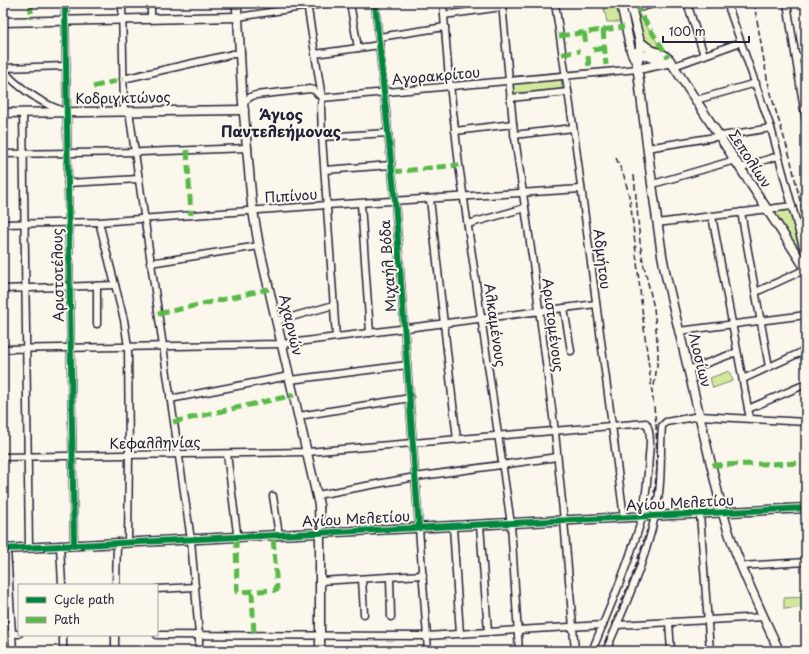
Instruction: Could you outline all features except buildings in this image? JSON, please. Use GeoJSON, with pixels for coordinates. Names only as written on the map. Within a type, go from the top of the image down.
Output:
{"type":"FeatureCollection","features":[{"type":"Feature","properties":{"kind":"main road","name":"Αχαρνών"},"geometry":{"type":"LineString","coordinates":[[236,3],[253,211],[259,246],[317,495],[320,515],[320,651]]}},
{"type":"Feature","properties":{"kind":"main road","name":"Λιοσίων"},"geometry":{"type":"LineString","coordinates":[[621,3],[637,66],[657,223],[666,276],[688,370],[723,512],[741,566],[779,651]]}},
{"type":"Feature","properties":{"kind":"main road","name":"Λιοσίων"},"geometry":{"type":"LineString","coordinates":[[631,6],[640,42],[640,53],[637,66]]}},
{"type":"Feature","properties":{"kind":"main road"},"geometry":{"type":"LineString","coordinates":[[3,22],[238,17]]}},
{"type":"Feature","properties":{"kind":"main road","name":"Σεπολίων"},"geometry":{"type":"LineString","coordinates":[[640,42],[651,50],[664,54],[668,57],[671,64],[806,269]]}},
{"type":"Feature","properties":{"kind":"main road"},"geometry":{"type":"LineString","coordinates":[[632,51],[671,64]]}},
{"type":"Feature","properties":{"kind":"main road"},"geometry":{"type":"LineString","coordinates":[[637,66],[671,64]]}},
{"type":"Feature","properties":{"kind":"main road","name":"Κοδριγκτώνος"},"geometry":{"type":"LineString","coordinates":[[3,113],[126,111],[244,106]]}},
{"type":"Feature","properties":{"kind":"main road","name":"Αγίου Μελετίου"},"geometry":{"type":"LineString","coordinates":[[5,549],[806,508]]}},
{"type":"Feature","properties":{"kind":"street","name":"Αριστοτέλους"},"geometry":{"type":"LineString","coordinates":[[65,3],[74,546]]}},
{"type":"Feature","properties":{"kind":"street"},"geometry":{"type":"LineString","coordinates":[[122,3],[123,78],[126,111],[135,152],[191,540],[199,651]]}},
{"type":"Feature","properties":{"kind":"street"},"geometry":{"type":"LineString","coordinates":[[151,3],[151,19]]}},
{"type":"Feature","properties":{"kind":"street"},"geometry":{"type":"LineString","coordinates":[[238,17],[308,5],[329,3]]}},
{"type":"Feature","properties":{"kind":"street"},"geometry":{"type":"LineString","coordinates":[[350,3],[358,48]]}},
{"type":"Feature","properties":{"kind":"street","name":"Μιχαήλ Βόδα"},"geometry":{"type":"LineString","coordinates":[[375,3],[395,201],[428,651]]}},
{"type":"Feature","properties":{"kind":"street","name":"Αλκαμένους"},"geometry":{"type":"LineString","coordinates":[[443,3],[455,131],[511,524],[519,651]]}},
{"type":"Feature","properties":{"kind":"street","name":"Αδμήτου"},"geometry":{"type":"LineString","coordinates":[[555,3],[573,128],[624,518]]}},
{"type":"Feature","properties":{"kind":"street"},"geometry":{"type":"LineString","coordinates":[[631,6],[657,3]]}},
{"type":"Feature","properties":{"kind":"street"},"geometry":{"type":"LineString","coordinates":[[687,3],[704,55]]}},
{"type":"Feature","properties":{"kind":"street"},"geometry":{"type":"LineString","coordinates":[[727,3],[756,83],[770,128],[806,258]]}},
{"type":"Feature","properties":{"kind":"street"},"geometry":{"type":"LineString","coordinates":[[787,3],[806,117]]}},
{"type":"Feature","properties":{"kind":"street"},"geometry":{"type":"LineString","coordinates":[[308,5],[322,98],[322,137],[336,337]]}},
{"type":"Feature","properties":{"kind":"street"},"geometry":{"type":"LineString","coordinates":[[444,15],[502,5]]}},
{"type":"Feature","properties":{"kind":"street","name":"Αριστομένους"},"geometry":{"type":"LineString","coordinates":[[502,5],[514,135],[555,432],[575,651]]}},
{"type":"Feature","properties":{"kind":"street"},"geometry":{"type":"LineString","coordinates":[[379,37],[445,27]]}},
{"type":"Feature","properties":{"kind":"street"},"geometry":{"type":"LineString","coordinates":[[671,64],[704,55],[741,42]]}},
{"type":"Feature","properties":{"kind":"street"},"geometry":{"type":"LineString","coordinates":[[315,54],[380,45]]}},
{"type":"Feature","properties":{"kind":"street"},"geometry":{"type":"LineString","coordinates":[[123,78],[234,54],[241,54]]}},
{"type":"Feature","properties":{"kind":"street"},"geometry":{"type":"LineString","coordinates":[[796,57],[806,56]]}},
{"type":"Feature","properties":{"kind":"street"},"geometry":{"type":"LineString","coordinates":[[3,68],[66,66]]}},
{"type":"Feature","properties":{"kind":"street","name":"Αγορακρίτου"},"geometry":{"type":"LineString","coordinates":[[322,98],[509,81],[637,66]]}},
{"type":"Feature","properties":{"kind":"street"},"geometry":{"type":"LineString","coordinates":[[3,68],[16,83],[29,93],[54,107],[67,112]]}},
{"type":"Feature","properties":{"kind":"street"},"geometry":{"type":"LineString","coordinates":[[696,100],[756,83]]}},
{"type":"Feature","properties":{"kind":"street"},"geometry":{"type":"LineString","coordinates":[[244,106],[252,96],[256,94],[310,89],[314,90],[322,98]]}},
{"type":"Feature","properties":{"kind":"street"},"geometry":{"type":"LineString","coordinates":[[510,98],[568,92]]}},
{"type":"Feature","properties":{"kind":"street"},"geometry":{"type":"LineString","coordinates":[[23,113],[29,548]]}},
{"type":"Feature","properties":{"kind":"street"},"geometry":{"type":"LineString","coordinates":[[455,131],[513,124]]}},
{"type":"Feature","properties":{"kind":"street"},"geometry":{"type":"LineString","coordinates":[[514,135],[573,128]]}},
{"type":"Feature","properties":{"kind":"street"},"geometry":{"type":"LineString","coordinates":[[647,148],[770,128]]}},
{"type":"Feature","properties":{"kind":"street"},"geometry":{"type":"LineString","coordinates":[[322,137],[388,133]]}},
{"type":"Feature","properties":{"kind":"street"},"geometry":{"type":"LineString","coordinates":[[3,154],[135,152],[248,148]]}},
{"type":"Feature","properties":{"kind":"street"},"geometry":{"type":"LineString","coordinates":[[652,184],[778,156]]}},
{"type":"Feature","properties":{"kind":"street"},"geometry":{"type":"LineString","coordinates":[[325,170],[391,165]]}},
{"type":"Feature","properties":{"kind":"street"},"geometry":{"type":"LineString","coordinates":[[68,183],[139,179]]}},
{"type":"Feature","properties":{"kind":"street","name":"Πιπίνου"},"geometry":{"type":"LineString","coordinates":[[3,224],[99,222],[581,188]]}},
{"type":"Feature","properties":{"kind":"street"},"geometry":{"type":"LineString","coordinates":[[430,199],[457,440]]}},
{"type":"Feature","properties":{"kind":"street"},"geometry":{"type":"LineString","coordinates":[[361,204],[370,333]]}},
{"type":"Feature","properties":{"kind":"street"},"geometry":{"type":"LineString","coordinates":[[657,223],[792,206]]}},
{"type":"Feature","properties":{"kind":"street"},"geometry":{"type":"LineString","coordinates":[[468,224],[525,208]]}},
{"type":"Feature","properties":{"kind":"street"},"geometry":{"type":"LineString","coordinates":[[741,212],[770,367]]}},
{"type":"Feature","properties":{"kind":"street"},"geometry":{"type":"LineString","coordinates":[[712,216],[750,419]]}},
{"type":"Feature","properties":{"kind":"street"},"geometry":{"type":"LineString","coordinates":[[99,222],[124,320],[128,347],[128,543]]}},
{"type":"Feature","properties":{"kind":"street"},"geometry":{"type":"LineString","coordinates":[[150,262],[259,246]]}},
{"type":"Feature","properties":{"kind":"street"},"geometry":{"type":"LineString","coordinates":[[756,292],[806,269]]}},
{"type":"Feature","properties":{"kind":"street"},"geometry":{"type":"LineString","coordinates":[[96,286],[97,324]]}},
{"type":"Feature","properties":{"kind":"street"},"geometry":{"type":"LineString","coordinates":[[3,289],[115,286]]}},
{"type":"Feature","properties":{"kind":"street"},"geometry":{"type":"LineString","coordinates":[[3,349],[282,344],[596,304]]}},
{"type":"Feature","properties":{"kind":"street"},"geometry":{"type":"LineString","coordinates":[[277,321],[334,305]]}},
{"type":"Feature","properties":{"kind":"street"},"geometry":{"type":"LineString","coordinates":[[564,308],[571,351]]}},
{"type":"Feature","properties":{"kind":"street"},"geometry":{"type":"LineString","coordinates":[[679,331],[806,315]]}},
{"type":"Feature","properties":{"kind":"street"},"geometry":{"type":"LineString","coordinates":[[743,379],[806,350]]}},
{"type":"Feature","properties":{"kind":"street"},"geometry":{"type":"LineString","coordinates":[[688,370],[737,352]]}},
{"type":"Feature","properties":{"kind":"street"},"geometry":{"type":"LineString","coordinates":[[170,399],[290,378],[407,365]]}},
{"type":"Feature","properties":{"kind":"street"},"geometry":{"type":"LineString","coordinates":[[748,409],[806,384]]}},
{"type":"Feature","properties":{"kind":"street"},"geometry":{"type":"LineString","coordinates":[[299,416],[410,398]]}},
{"type":"Feature","properties":{"kind":"street"},"geometry":{"type":"LineString","coordinates":[[606,651],[645,553],[655,516],[662,456],[662,426],[666,422],[700,416],[806,422]]}},
{"type":"Feature","properties":{"kind":"street","name":"Κεφαλληνίας"},"geometry":{"type":"LineString","coordinates":[[3,457],[307,452],[555,432],[646,423],[649,432],[649,453],[645,501],[642,517]]}},
{"type":"Feature","properties":{"kind":"street"},"geometry":{"type":"LineString","coordinates":[[227,454],[238,533],[236,538]]}},
{"type":"Feature","properties":{"kind":"street"},"geometry":{"type":"LineString","coordinates":[[317,495],[415,477],[557,457]]}},
{"type":"Feature","properties":{"kind":"street"},"geometry":{"type":"LineString","coordinates":[[273,496],[279,535]]}},
{"type":"Feature","properties":{"kind":"street"},"geometry":{"type":"LineString","coordinates":[[700,514],[710,651]]}},
{"type":"Feature","properties":{"kind":"street"},"geometry":{"type":"LineString","coordinates":[[592,651],[624,573],[642,517]]}},
{"type":"Feature","properties":{"kind":"street"},"geometry":{"type":"LineString","coordinates":[[480,525],[488,632]]}},
{"type":"Feature","properties":{"kind":"street"},"geometry":{"type":"LineString","coordinates":[[453,526],[460,634]]}},
{"type":"Feature","properties":{"kind":"street"},"geometry":{"type":"LineString","coordinates":[[116,584],[117,544]]}},
{"type":"Feature","properties":{"kind":"street"},"geometry":{"type":"LineString","coordinates":[[60,546],[62,584]]}},
{"type":"Feature","properties":{"kind":"street"},"geometry":{"type":"LineString","coordinates":[[5,549],[13,651]]}},
{"type":"Feature","properties":{"kind":"street"},"geometry":{"type":"LineString","coordinates":[[741,566],[806,562]]}},
{"type":"Feature","properties":{"kind":"street"},"geometry":{"type":"LineString","coordinates":[[320,581],[423,575]]}},
{"type":"Feature","properties":{"kind":"street"},"geometry":{"type":"LineString","coordinates":[[390,577],[391,616]]}},
{"type":"Feature","properties":{"kind":"street"},"geometry":{"type":"LineString","coordinates":[[362,578],[364,614]]}},
{"type":"Feature","properties":{"kind":"street"},"geometry":{"type":"LineString","coordinates":[[158,589],[195,587]]}},
{"type":"Feature","properties":{"kind":"street"},"geometry":{"type":"LineString","coordinates":[[617,625],[764,617]]}},
{"type":"Feature","properties":{"kind":"street"},"geometry":{"type":"LineString","coordinates":[[669,622],[671,651]]}},
{"type":"Feature","properties":{"kind":"street"},"geometry":{"type":"LineString","coordinates":[[158,635],[427,636],[602,625]]}},
{"type":"Feature","properties":{"kind":"street"},"geometry":{"type":"LineString","coordinates":[[3,634],[18,634]]}},
{"type":"Feature","properties":{"kind":"street"},"geometry":{"type":"LineString","coordinates":[[63,636],[63,651]]}},
{"type":"Feature","properties":{"kind":"street"},"geometry":{"type":"LineString","coordinates":[[115,636],[115,651]]}},
{"type":"Feature","properties":{"kind":"green space"},"geometry":{"type":"Polygon","coordinates":[[[603,3],[615,3],[620,18],[619,22],[607,22],[603,3]]]}},
{"type":"Feature","properties":{"kind":"green space"},"geometry":{"type":"Polygon","coordinates":[[[639,14],[664,53],[652,45],[643,36],[640,27],[639,14]]]}},
{"type":"Feature","properties":{"kind":"green space"},"geometry":{"type":"Polygon","coordinates":[[[561,78],[562,89],[512,94],[511,83],[561,78]]]}},
{"type":"Feature","properties":{"kind":"green space"},"geometry":{"type":"Polygon","coordinates":[[[790,208],[803,254],[797,250],[771,210],[790,208]]]}},
{"type":"Feature","properties":{"kind":"green space"},"geometry":{"type":"Polygon","coordinates":[[[729,371],[733,381],[713,388],[710,378],[729,371]]]}},
{"type":"Feature","properties":{"kind":"green space"},"geometry":{"type":"Polygon","coordinates":[[[805,597],[806,607],[784,609],[784,598],[805,597]]]}},
{"type":"Feature","properties":{"kind":"railway"},"geometry":{"type":"LineString","coordinates":[[754,3],[767,78],[790,157],[806,227]]}},
{"type":"Feature","properties":{"kind":"railway"},"geometry":{"type":"LineString","coordinates":[[616,158],[624,176],[631,207],[656,423],[657,467],[653,505]]}},
{"type":"Feature","properties":{"kind":"railway"},"geometry":{"type":"LineString","coordinates":[[634,175],[640,242],[643,262],[654,308],[658,350],[654,386]]}},
{"type":"Feature","properties":{"kind":"railway"},"geometry":{"type":"LineString","coordinates":[[601,651],[633,574],[647,530]]}},
{"type":"Feature","properties":{"kind":"marked path"},"geometry":{"type":"LineString","coordinates":[[31,3],[31,19]]}},
{"type":"Feature","properties":{"kind":"marked path"},"geometry":{"type":"LineString","coordinates":[[636,3],[643,18],[668,57]]}},
{"type":"Feature","properties":{"kind":"marked path"},"geometry":{"type":"LineString","coordinates":[[559,36],[624,27]]}},
{"type":"Feature","properties":{"kind":"marked path"},"geometry":{"type":"LineString","coordinates":[[603,29],[606,65]]}},
{"type":"Feature","properties":{"kind":"marked path"},"geometry":{"type":"LineString","coordinates":[[584,32],[586,44]]}},
{"type":"Feature","properties":{"kind":"marked path"},"geometry":{"type":"LineString","coordinates":[[593,50],[604,48]]}},
{"type":"Feature","properties":{"kind":"marked path"},"geometry":{"type":"LineString","coordinates":[[562,54],[580,51]]}},
{"type":"Feature","properties":{"kind":"marked path"},"geometry":{"type":"LineString","coordinates":[[588,56],[589,67]]}},
{"type":"Feature","properties":{"kind":"marked path"},"geometry":{"type":"LineString","coordinates":[[93,87],[123,79]]}},
{"type":"Feature","properties":{"kind":"marked path"},"geometry":{"type":"LineString","coordinates":[[187,150],[191,215]]}},
{"type":"Feature","properties":{"kind":"marked path"},"geometry":{"type":"LineString","coordinates":[[392,172],[459,165]]}},
{"type":"Feature","properties":{"kind":"marked path"},"geometry":{"type":"LineString","coordinates":[[158,314],[269,289]]}},
{"type":"Feature","properties":{"kind":"marked path"},"geometry":{"type":"LineString","coordinates":[[173,422],[294,395]]}},
{"type":"Feature","properties":{"kind":"marked path"},"geometry":{"type":"LineString","coordinates":[[712,465],[806,463]]}},
{"type":"Feature","properties":{"kind":"marked path"},"geometry":{"type":"LineString","coordinates":[[236,538],[237,592],[277,590],[273,536]]}},
{"type":"Feature","properties":{"kind":"marked path"},"geometry":{"type":"LineString","coordinates":[[252,592],[254,636]]}},
{"type":"Feature","properties":{"kind":"cycle path"},"geometry":{"type":"LineString","coordinates":[[65,3],[74,546]]}},
{"type":"Feature","properties":{"kind":"cycle path"},"geometry":{"type":"LineString","coordinates":[[375,3],[395,201],[419,528]]}},
{"type":"Feature","properties":{"kind":"cycle path"},"geometry":{"type":"LineString","coordinates":[[3,549],[806,508]]}},
{"type":"Feature","properties":{"kind":"district","name":"Άγιος Παντελεήμονας"},"geometry":{"type":"Point","coordinates":[281,124]}}]}
